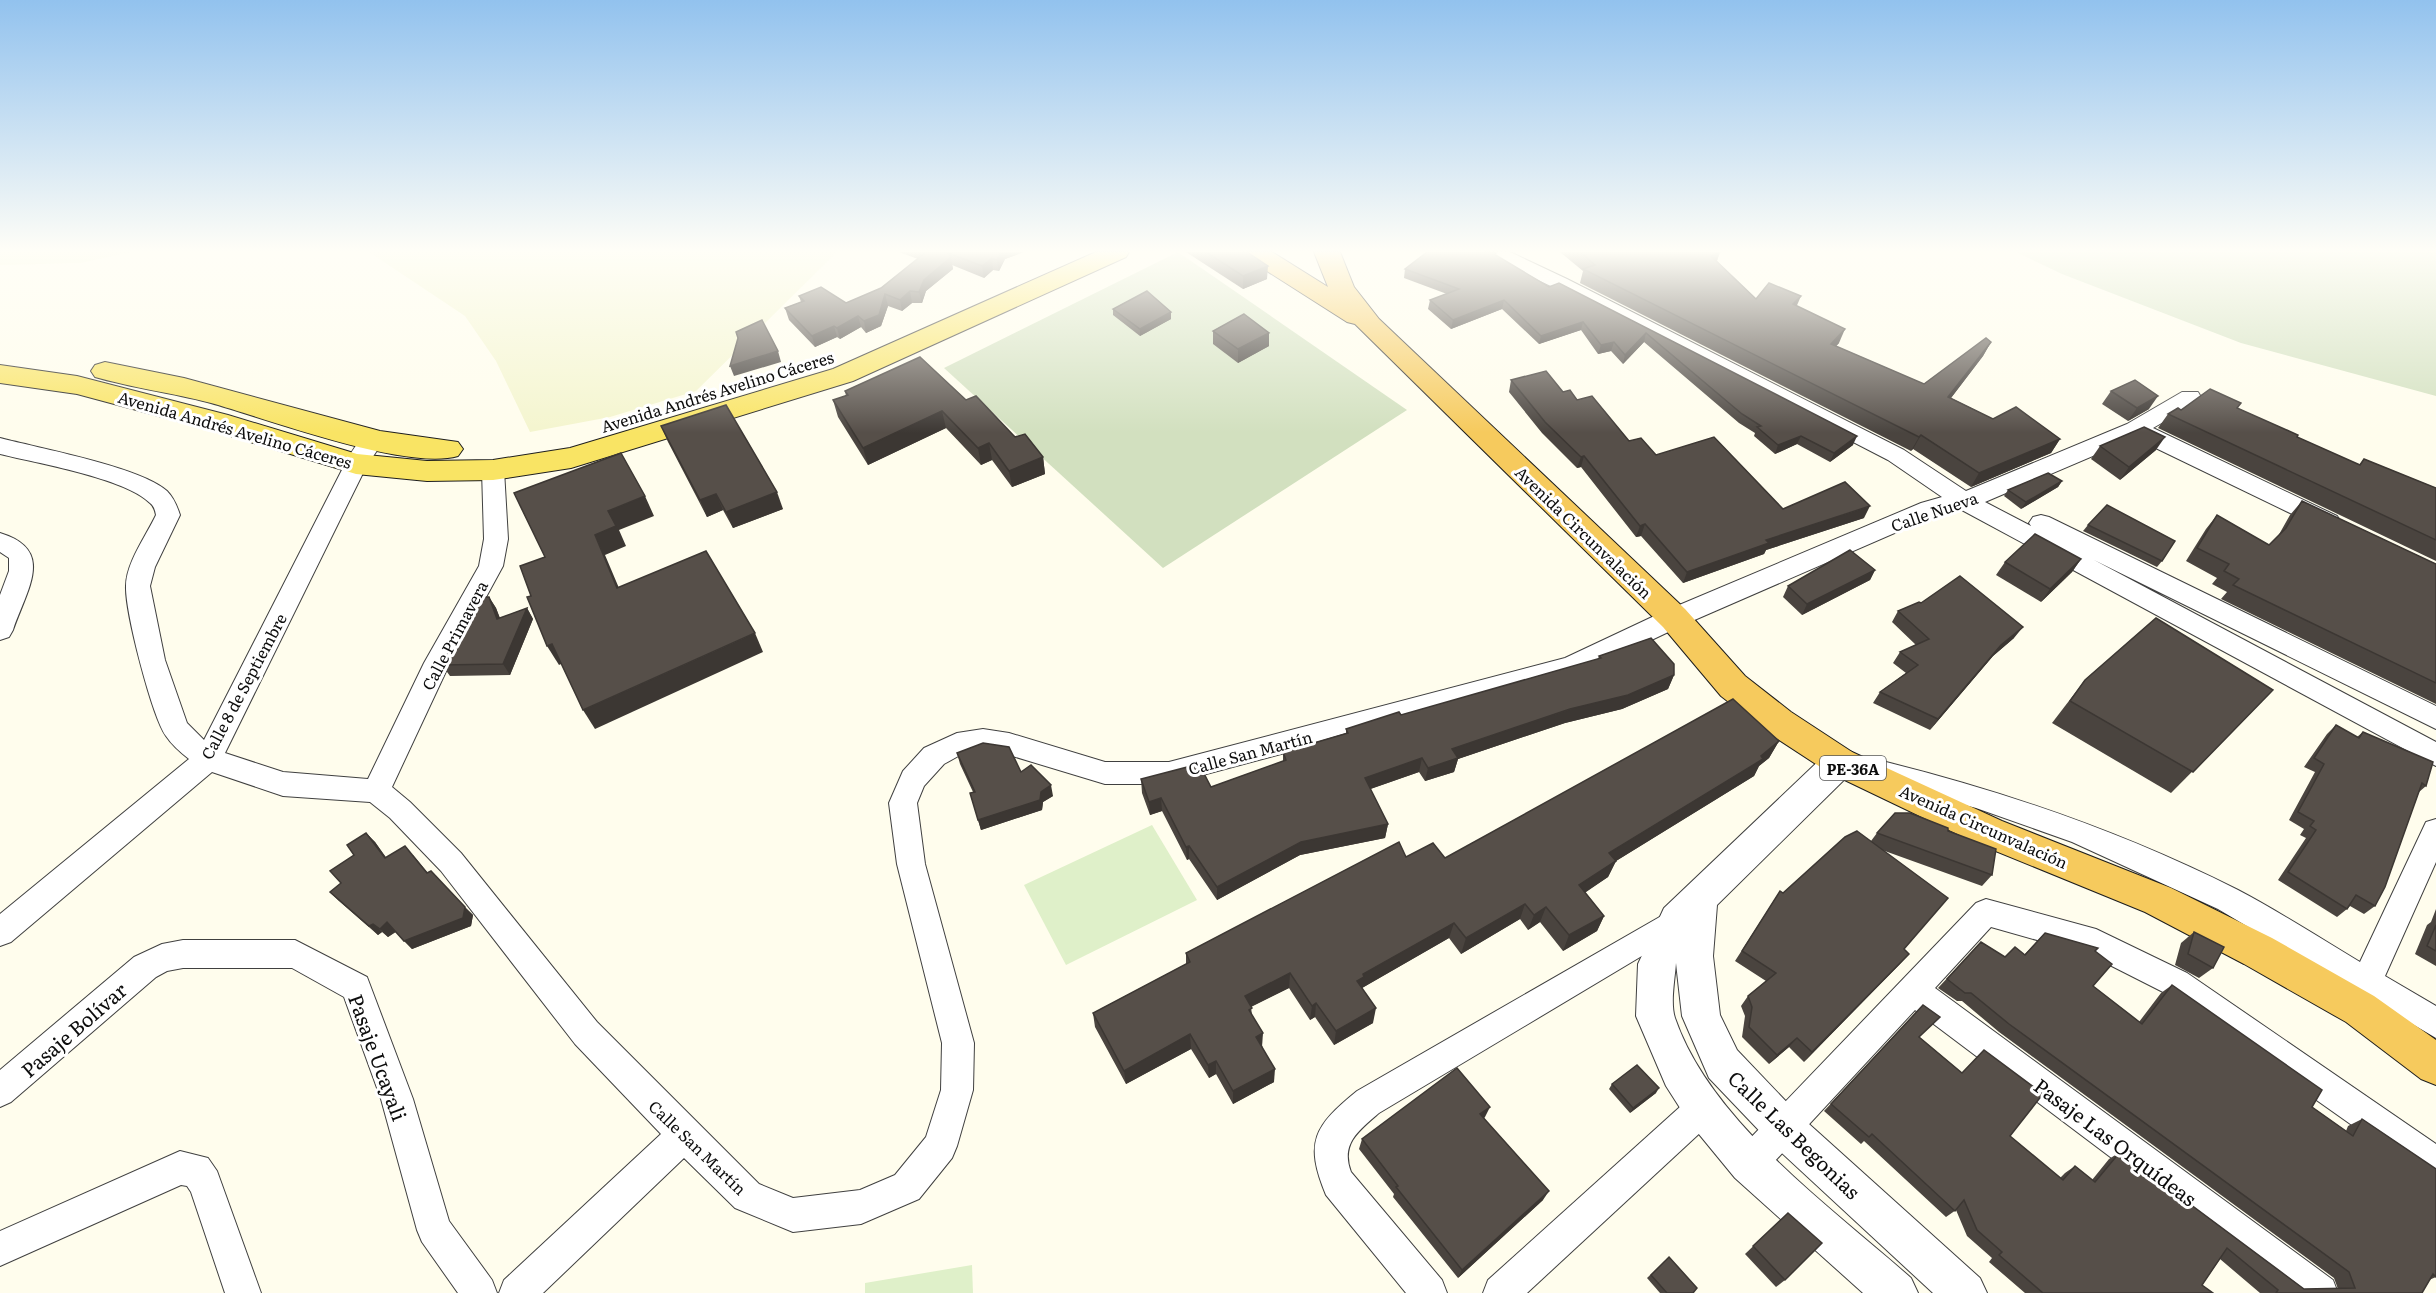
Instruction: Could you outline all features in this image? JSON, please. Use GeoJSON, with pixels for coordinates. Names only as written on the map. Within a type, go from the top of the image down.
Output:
{"type":"FeatureCollection","features":[{"type":"Feature","properties":{"kind":"highway","name":"Avenida Circunvalación"},"geometry":{"type":"LineString","coordinates":[[1350,312],[1370,325]]}},
{"type":"Feature","properties":{"kind":"highway","name":"Avenida Circunvalación"},"geometry":{"type":"LineString","coordinates":[[1360,312],[1370,325],[1674,618],[1733,686],[1779,722],[1840,762],[1989,832],[2158,900],[2258,951],[2360,1009],[2436,1065]]}},
{"type":"Feature","properties":{"kind":"main road","name":"Avenida Andrés Avelino Cáceres"},"geometry":{"type":"LineString","coordinates":[[0,374],[78,385],[218,422],[356,464],[427,471],[493,470],[571,458],[616,434],[684,404],[844,353],[940,312]]}},
{"type":"Feature","properties":{"kind":"main road","name":"Avenida Andrés Avelino Cáceres"},"geometry":{"type":"LineString","coordinates":[[0,355],[126,374],[373,440],[429,450],[491,448],[560,438],[616,434],[843,375],[983,312]]}},
{"type":"Feature","properties":{"kind":"street"},"geometry":{"type":"LineString","coordinates":[[1617,312],[1896,455],[2436,755]]}},
{"type":"Feature","properties":{"kind":"street","name":"Calle Nueva"},"geometry":{"type":"LineString","coordinates":[[1674,618],[1929,509],[1973,497],[2134,429],[2190,397]]}},
{"type":"Feature","properties":{"kind":"street"},"geometry":{"type":"LineString","coordinates":[[2134,429],[2350,532]]}},
{"type":"Feature","properties":{"kind":"street","name":"Calle 8 de Septiembre"},"geometry":{"type":"LineString","coordinates":[[0,932],[208,759],[356,464],[373,440]]}},
{"type":"Feature","properties":{"kind":"street"},"geometry":{"type":"LineString","coordinates":[[0,446],[123,478],[157,495],[164,503],[168,515],[143,567],[138,586],[152,660],[175,728],[187,742],[208,759],[283,784],[376,791]]}},
{"type":"Feature","properties":{"kind":"street","name":"Calle Primavera"},"geometry":{"type":"LineString","coordinates":[[376,791],[437,663],[491,566],[496,539],[493,470]]}},
{"type":"Feature","properties":{"kind":"street"},"geometry":{"type":"LineString","coordinates":[[1973,497],[2436,718]]}},
{"type":"Feature","properties":{"kind":"street"},"geometry":{"type":"LineString","coordinates":[[0,542],[15,549],[21,555],[21,571],[0,630]]}},
{"type":"Feature","properties":{"kind":"street","name":"Calle San Martín"},"geometry":{"type":"LineString","coordinates":[[376,791],[400,810],[450,862],[586,1033],[684,1135],[747,1196],[793,1215],[861,1207],[907,1187],[940,1146],[957,1090],[958,1043],[911,864],[903,803],[913,779],[934,756],[957,744],[982,740],[1009,744],[1105,773],[1140,775],[1169,773],[1570,667],[1674,618]]}},
{"type":"Feature","properties":{"kind":"street"},"geometry":{"type":"LineString","coordinates":[[1429,1293],[1338,1184],[1330,1161],[1332,1142],[1342,1123],[1368,1102],[1688,911],[1840,762],[1976,796],[2082,833],[2228,900],[2436,1023]]}},
{"type":"Feature","properties":{"kind":"street"},"geometry":{"type":"LineString","coordinates":[[2367,981],[2436,831]]}},
{"type":"Feature","properties":{"kind":"street"},"geometry":{"type":"LineString","coordinates":[[1688,911],[1657,964],[1655,1016],[1680,1072],[1703,1108],[1750,1163],[1896,1293]]}},
{"type":"Feature","properties":{"kind":"street","name":"Calle Las Begonias"},"geometry":{"type":"LineString","coordinates":[[1688,911],[1701,1016],[1723,1064],[1785,1129],[1965,1293]]}},
{"type":"Feature","properties":{"kind":"street"},"geometry":{"type":"LineString","coordinates":[[1750,1163],[1785,1129],[1912,989],[1986,912],[2096,943],[2176,983],[2436,1164]]}},
{"type":"Feature","properties":{"kind":"street","name":"Pasaje Ucayali"},"geometry":{"type":"LineString","coordinates":[[145,967],[162,958],[183,954],[295,954],[356,987],[397,1099],[434,1230],[479,1293]]}},
{"type":"Feature","properties":{"kind":"street","name":"Pasaje Bolívar"},"geometry":{"type":"LineString","coordinates":[[0,1091],[145,967]]}},
{"type":"Feature","properties":{"kind":"street","name":"Pasaje Las Orquídeas"},"geometry":{"type":"LineString","coordinates":[[1912,989],[2320,1293]]}},
{"type":"Feature","properties":{"kind":"street"},"geometry":{"type":"LineString","coordinates":[[1501,1293],[1703,1108]]}},
{"type":"Feature","properties":{"kind":"street"},"geometry":{"type":"LineString","coordinates":[[517,1293],[684,1135]]}},
{"type":"Feature","properties":{"kind":"street"},"geometry":{"type":"LineString","coordinates":[[0,1249],[180,1168],[196,1170],[205,1184],[243,1293]]}},
{"type":"Feature","properties":{"kind":"green space"},"geometry":{"type":"Polygon","coordinates":[[[460,312],[776,312],[696,391],[610,417],[530,432],[496,361],[465,316],[460,312]]]}},
{"type":"Feature","properties":{"kind":"green space"},"geometry":{"type":"Polygon","coordinates":[[[1056,312],[1265,312],[1407,410],[1163,568],[944,368],[1056,312]]]}},
{"type":"Feature","properties":{"kind":"green space"},"geometry":{"type":"Polygon","coordinates":[[[2161,312],[2436,312],[2436,396],[2241,343],[2161,312]]]}},
{"type":"Feature","properties":{"kind":"green space"},"geometry":{"type":"Polygon","coordinates":[[[1152,825],[1197,900],[1066,965],[1024,885],[1152,825]]]}},
{"type":"Feature","properties":{"kind":"green space"},"geometry":{"type":"Polygon","coordinates":[[[972,1265],[973,1293],[865,1293],[865,1283],[972,1265]]]}},
{"type":"Feature","properties":{"kind":"building"},"geometry":{"type":"Polygon","coordinates":[[[789,312],[880,312],[879,315],[864,321],[858,316],[837,328],[834,326],[812,336],[789,312]]]}},
{"type":"Feature","properties":{"kind":"building"},"geometry":{"type":"Polygon","coordinates":[[[1118,312],[1170,312],[1140,329],[1118,312]]]}},
{"type":"Feature","properties":{"kind":"building"},"geometry":{"type":"Polygon","coordinates":[[[1444,312],[1473,312],[1453,320],[1444,312]]]}},
{"type":"Feature","properties":{"kind":"building"},"geometry":{"type":"Polygon","coordinates":[[[1517,312],[1616,312],[1857,436],[1834,453],[1801,436],[1778,445],[1757,427],[1761,426],[1742,414],[1646,333],[1625,355],[1614,342],[1601,345],[1583,322],[1541,336],[1517,312]]]}},
{"type":"Feature","properties":{"kind":"building"},"geometry":{"type":"Polygon","coordinates":[[[1670,312],[1810,312],[1845,329],[1831,344],[1924,384],[1986,338],[1991,342],[1948,397],[1993,419],[2016,407],[2060,439],[1979,473],[1921,435],[1919,437],[1670,312]]]}},
{"type":"Feature","properties":{"kind":"building"},"geometry":{"type":"Polygon","coordinates":[[[1244,314],[1269,333],[1238,349],[1213,331],[1244,314]]]}},
{"type":"Feature","properties":{"kind":"building"},"geometry":{"type":"Polygon","coordinates":[[[762,320],[778,351],[730,366],[738,338],[736,332],[762,320]]]}},
{"type":"Feature","properties":{"kind":"building"},"geometry":{"type":"Polygon","coordinates":[[[920,357],[966,400],[976,396],[1015,437],[1025,434],[1043,457],[1009,471],[989,443],[978,448],[942,411],[863,448],[833,400],[848,395],[845,391],[920,357]]]}},
{"type":"Feature","properties":{"kind":"building"},"geometry":{"type":"Polygon","coordinates":[[[1546,371],[1563,392],[1570,390],[1577,400],[1592,396],[1629,441],[1641,438],[1656,455],[1714,437],[1783,509],[1845,482],[1870,506],[1766,540],[1769,543],[1687,572],[1645,524],[1640,526],[1584,456],[1581,457],[1545,422],[1511,380],[1546,371]]]}},
{"type":"Feature","properties":{"kind":"building"},"geometry":{"type":"Polygon","coordinates":[[[2135,380],[2158,396],[2137,408],[2111,391],[2135,380]]]}},
{"type":"Feature","properties":{"kind":"building"},"geometry":{"type":"Polygon","coordinates":[[[2210,389],[2241,403],[2237,408],[2360,465],[2364,459],[2436,488],[2436,540],[2168,414],[2178,408],[2181,410],[2210,389]]]}},
{"type":"Feature","properties":{"kind":"building"},"geometry":{"type":"Polygon","coordinates":[[[726,405],[777,492],[726,512],[716,494],[700,500],[661,426],[726,405]]]}},
{"type":"Feature","properties":{"kind":"building"},"geometry":{"type":"Polygon","coordinates":[[[2144,427],[2165,437],[2129,467],[2100,446],[2144,427]]]}},
{"type":"Feature","properties":{"kind":"building"},"geometry":{"type":"Polygon","coordinates":[[[621,453],[645,496],[608,511],[616,526],[595,535],[617,588],[706,551],[755,633],[583,710],[552,644],[547,646],[527,597],[531,596],[520,566],[545,557],[514,493],[621,453]]]}},
{"type":"Feature","properties":{"kind":"building"},"geometry":{"type":"Polygon","coordinates":[[[2048,473],[2062,481],[2026,502],[2008,490],[2048,473]]]}},
{"type":"Feature","properties":{"kind":"building"},"geometry":{"type":"Polygon","coordinates":[[[2302,501],[2436,564],[2436,683],[2233,585],[2239,579],[2224,571],[2229,564],[2197,548],[2217,515],[2269,545],[2286,528],[2302,501]]]}},
{"type":"Feature","properties":{"kind":"building"},"geometry":{"type":"Polygon","coordinates":[[[2107,505],[2175,541],[2162,561],[2088,525],[2107,505]]]}},
{"type":"Feature","properties":{"kind":"building"},"geometry":{"type":"Polygon","coordinates":[[[2035,534],[2081,559],[2050,589],[2005,562],[2035,534]]]}},
{"type":"Feature","properties":{"kind":"building"},"geometry":{"type":"Polygon","coordinates":[[[1850,550],[1875,570],[1807,604],[1788,586],[1850,550]]]}},
{"type":"Feature","properties":{"kind":"building"},"geometry":{"type":"Polygon","coordinates":[[[1960,576],[2023,627],[2001,645],[1938,719],[1880,692],[1918,665],[1900,652],[1929,639],[1898,611],[1921,603],[1960,576]]]}},
{"type":"Feature","properties":{"kind":"building"},"geometry":{"type":"Polygon","coordinates":[[[475,597],[489,597],[497,619],[527,608],[503,664],[442,665],[475,597]]]}},
{"type":"Feature","properties":{"kind":"building"},"geometry":{"type":"Polygon","coordinates":[[[2156,618],[2273,690],[2193,772],[2070,701],[2085,680],[2156,618]]]}},
{"type":"Feature","properties":{"kind":"building"},"geometry":{"type":"Polygon","coordinates":[[[1651,638],[1674,664],[1674,675],[1628,695],[1570,709],[1452,749],[1458,758],[1428,768],[1422,758],[1365,778],[1388,824],[1301,842],[1217,887],[1189,846],[1186,847],[1161,798],[1149,802],[1141,779],[1199,764],[1211,787],[1286,760],[1283,752],[1348,733],[1346,729],[1399,712],[1401,715],[1601,658],[1599,656],[1651,638]]]}},
{"type":"Feature","properties":{"kind":"building"},"geometry":{"type":"Polygon","coordinates":[[[1733,699],[1779,741],[1761,756],[1763,759],[1609,853],[1616,861],[1579,885],[1604,916],[1569,935],[1546,907],[1534,915],[1525,904],[1466,938],[1454,923],[1363,974],[1364,977],[1357,981],[1376,1008],[1336,1031],[1316,1003],[1312,1006],[1290,973],[1245,996],[1252,1008],[1249,1010],[1263,1033],[1256,1037],[1275,1069],[1233,1091],[1216,1061],[1208,1065],[1190,1034],[1124,1071],[1093,1013],[1190,962],[1186,953],[1399,842],[1406,857],[1433,843],[1445,858],[1733,699]]]}},
{"type":"Feature","properties":{"kind":"building"},"geometry":{"type":"Polygon","coordinates":[[[2336,725],[2359,738],[2363,732],[2433,762],[2426,786],[2422,783],[2385,887],[2375,906],[2356,895],[2347,909],[2288,872],[2316,830],[2310,826],[2314,821],[2298,812],[2324,764],[2314,758],[2336,725]]]}},
{"type":"Feature","properties":{"kind":"building"},"geometry":{"type":"Polygon","coordinates":[[[983,743],[1009,747],[1021,772],[1031,765],[1051,785],[1041,792],[1040,800],[978,820],[970,793],[975,792],[957,753],[983,743]]]}},
{"type":"Feature","properties":{"kind":"building"},"geometry":{"type":"Polygon","coordinates":[[[1895,813],[1910,813],[1948,828],[1948,831],[1996,849],[1992,875],[1877,833],[1895,813]]]}},
{"type":"Feature","properties":{"kind":"building"},"geometry":{"type":"Polygon","coordinates":[[[1857,831],[1948,898],[1904,949],[1909,954],[1812,1052],[1797,1038],[1777,1055],[1749,1027],[1752,1007],[1748,996],[1776,973],[1742,951],[1780,891],[1783,893],[1845,837],[1857,831]]]}},
{"type":"Feature","properties":{"kind":"building"},"geometry":{"type":"Polygon","coordinates":[[[366,833],[385,858],[405,846],[427,873],[431,871],[465,907],[463,918],[404,941],[387,922],[380,929],[373,924],[369,926],[330,892],[341,883],[330,871],[354,855],[347,845],[366,833]]]}},
{"type":"Feature","properties":{"kind":"building"},"geometry":{"type":"Polygon","coordinates":[[[2436,925],[2436,951],[2427,946],[2436,925]]]}},
{"type":"Feature","properties":{"kind":"building"},"geometry":{"type":"Polygon","coordinates":[[[2194,932],[2224,947],[2213,968],[2188,954],[2194,932]]]}},
{"type":"Feature","properties":{"kind":"building"},"geometry":{"type":"Polygon","coordinates":[[[2045,933],[2098,948],[2095,951],[2112,964],[2093,986],[2142,1024],[2172,985],[2322,1090],[2312,1107],[2353,1136],[2362,1119],[2436,1169],[2436,1277],[2433,1274],[2422,1293],[2276,1293],[2278,1290],[2227,1248],[2202,1285],[2213,1293],[2043,1293],[1999,1255],[2002,1252],[1977,1230],[1964,1200],[1955,1211],[1872,1134],[1869,1137],[1831,1104],[1923,1005],[1940,1017],[1919,1037],[1962,1073],[1984,1050],[2043,1094],[2010,1136],[2063,1180],[2075,1166],[2095,1182],[2120,1152],[2304,1289],[2355,1288],[2349,1272],[2009,1024],[1971,993],[1965,993],[1947,979],[1981,942],[2005,957],[2015,947],[2025,955],[2045,933]]]}},
{"type":"Feature","properties":{"kind":"building"},"geometry":{"type":"Polygon","coordinates":[[[1637,1065],[1659,1088],[1633,1108],[1612,1084],[1637,1065]]]}},
{"type":"Feature","properties":{"kind":"building"},"geometry":{"type":"Polygon","coordinates":[[[1457,1068],[1490,1107],[1480,1114],[1549,1191],[1462,1270],[1396,1187],[1398,1186],[1362,1139],[1457,1068]]]}},
{"type":"Feature","properties":{"kind":"building"},"geometry":{"type":"Polygon","coordinates":[[[1788,1213],[1822,1243],[1785,1280],[1753,1246],[1788,1213]]]}},
{"type":"Feature","properties":{"kind":"building"},"geometry":{"type":"Polygon","coordinates":[[[1669,1257],[1697,1288],[1693,1293],[1667,1293],[1651,1275],[1669,1257]]]}}]}
